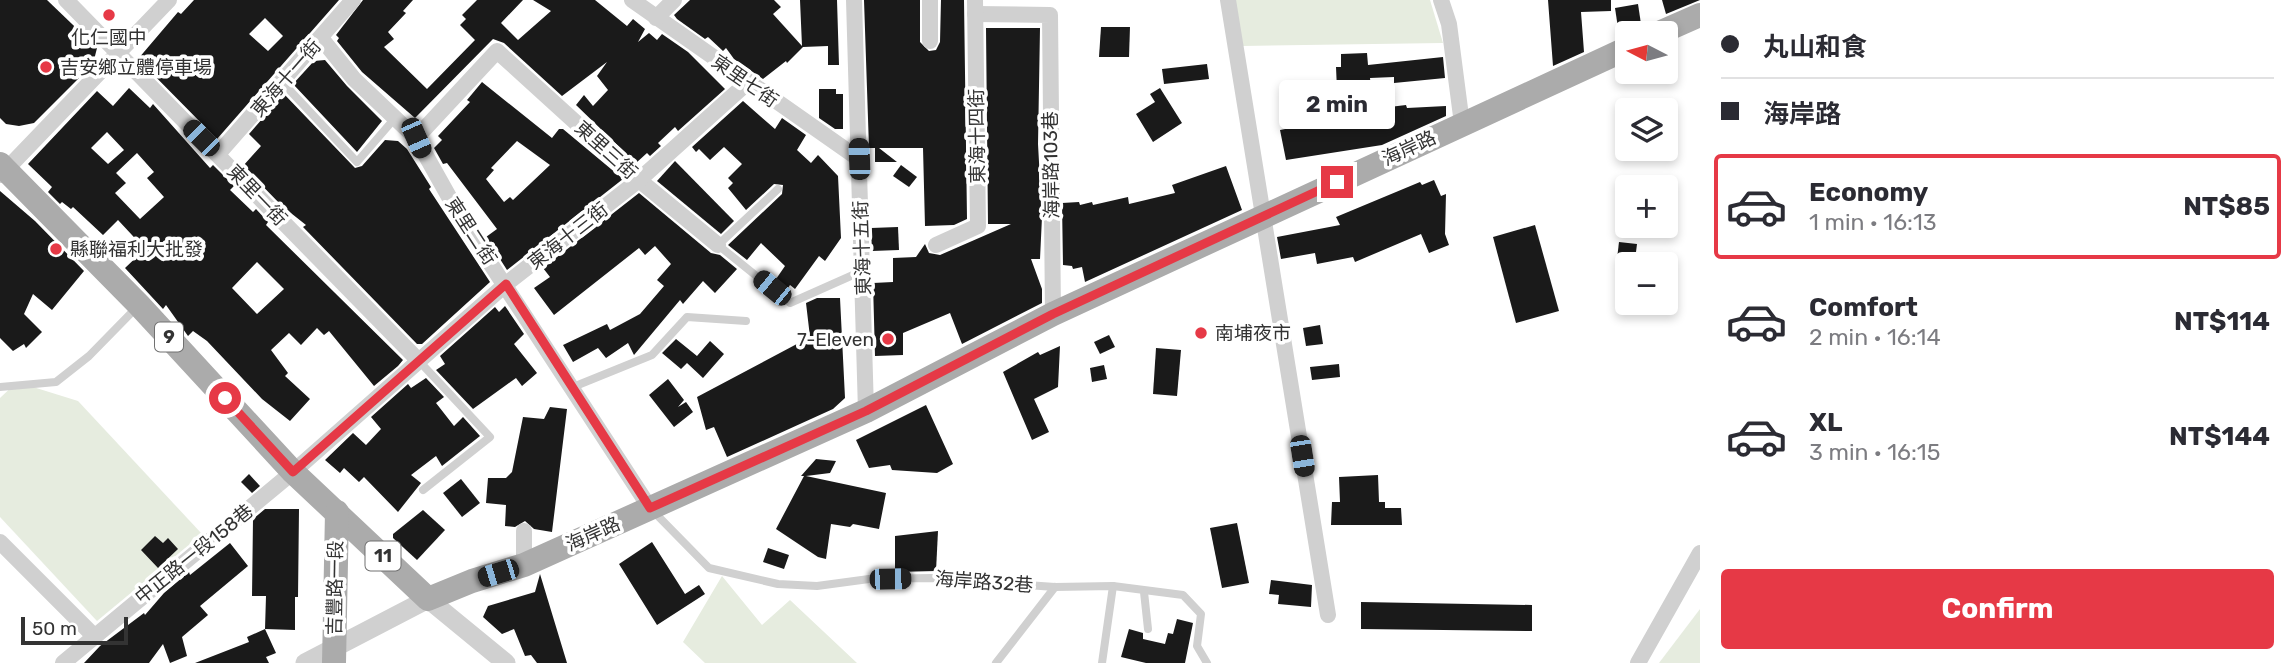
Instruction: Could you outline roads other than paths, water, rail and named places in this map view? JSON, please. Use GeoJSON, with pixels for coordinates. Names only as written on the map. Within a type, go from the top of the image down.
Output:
{"type":"FeatureCollection","features":[{"type":"Feature","properties":{"kind":"main road"},"geometry":{"type":"LineString","coordinates":[[1678,25],[1700,15]]}},
{"type":"Feature","properties":{"kind":"main road","name":"海岸路"},"geometry":{"type":"LineString","coordinates":[[428,599],[472,581],[524,565],[866,411],[1053,314],[1615,54]]}},
{"type":"Feature","properties":{"kind":"main road","name":"9"},"geometry":{"type":"LineString","coordinates":[[2,170],[139,305],[293,472],[337,512]]}},
{"type":"Feature","properties":{"kind":"main road","name":"11"},"geometry":{"type":"LineString","coordinates":[[337,512],[428,599]]}},
{"type":"Feature","properties":{"kind":"main road","name":"吉豐路一段"},"geometry":{"type":"LineString","coordinates":[[334,657],[337,512]]}},
{"type":"Feature","properties":{"kind":"street","name":"東里一街"},"geometry":{"type":"LineString","coordinates":[[66,0],[418,360]]}},
{"type":"Feature","properties":{"kind":"street"},"geometry":{"type":"LineString","coordinates":[[2,170],[119,54],[169,0]]}},
{"type":"Feature","properties":{"kind":"street","name":"東海十一街"},"geometry":{"type":"LineString","coordinates":[[218,154],[353,0]]}},
{"type":"Feature","properties":{"kind":"street","name":"東里七街"},"geometry":{"type":"LineString","coordinates":[[632,0],[859,159]]}},
{"type":"Feature","properties":{"kind":"street"},"geometry":{"type":"LineString","coordinates":[[656,18],[674,0]]}},
{"type":"Feature","properties":{"kind":"street","name":"東海十五街"},"geometry":{"type":"LineString","coordinates":[[854,0],[866,411]]}},
{"type":"Feature","properties":{"kind":"street"},"geometry":{"type":"LineString","coordinates":[[930,0],[930,41]]}},
{"type":"Feature","properties":{"kind":"street"},"geometry":{"type":"LineString","coordinates":[[1228,0],[1328,615]]}},
{"type":"Feature","properties":{"kind":"street"},"geometry":{"type":"LineString","coordinates":[[1441,0],[1449,24],[1462,124]]}},
{"type":"Feature","properties":{"kind":"street"},"geometry":{"type":"LineString","coordinates":[[975,7],[1016,7]]}},
{"type":"Feature","properties":{"kind":"street","name":"東海十四街"},"geometry":{"type":"LineString","coordinates":[[936,245],[978,226],[975,7]]}},
{"type":"Feature","properties":{"kind":"street","name":"海岸路103巷"},"geometry":{"type":"LineString","coordinates":[[1016,7],[1050,15],[1053,314]]}},
{"type":"Feature","properties":{"kind":"street","name":"東里二街"},"geometry":{"type":"LineString","coordinates":[[321,38],[354,79],[416,138],[462,220],[650,508]]}},
{"type":"Feature","properties":{"kind":"street","name":"東里三街"},"geometry":{"type":"LineString","coordinates":[[416,138],[498,51],[639,180],[718,245]]}},
{"type":"Feature","properties":{"kind":"street","name":"東海十三街"},"geometry":{"type":"LineString","coordinates":[[293,472],[506,284],[639,180],[747,83]]}},
{"type":"Feature","properties":{"kind":"street","name":"中正路一段158巷"},"geometry":{"type":"LineString","coordinates":[[63,663],[293,472]]}},
{"type":"Feature","properties":{"kind":"street"},"geometry":{"type":"LineString","coordinates":[[524,531],[524,565]]}},
{"type":"Feature","properties":{"kind":"street"},"geometry":{"type":"LineString","coordinates":[[0,542],[94,636]]}},
{"type":"Feature","properties":{"kind":"street"},"geometry":{"type":"LineString","coordinates":[[1638,663],[1700,553]]}},
{"type":"Feature","properties":{"kind":"street"},"geometry":{"type":"LineString","coordinates":[[305,663],[334,657],[428,599],[506,663]]}},
{"type":"Feature","properties":{"kind":"lane"},"geometry":{"type":"LineString","coordinates":[[282,82],[357,162],[396,118]]}},
{"type":"Feature","properties":{"kind":"lane"},"geometry":{"type":"LineString","coordinates":[[778,189],[718,245],[790,303],[862,271]]}},
{"type":"Feature","properties":{"kind":"lane"},"geometry":{"type":"LineString","coordinates":[[0,387],[57,382],[89,356],[139,305]]}},
{"type":"Feature","properties":{"kind":"lane"},"geometry":{"type":"LineString","coordinates":[[573,387],[652,355],[687,317],[746,321]]}},
{"type":"Feature","properties":{"kind":"lane"},"geometry":{"type":"LineString","coordinates":[[418,360],[490,437],[423,490]]}},
{"type":"Feature","properties":{"kind":"lane","name":"海岸路32巷"},"geometry":{"type":"LineString","coordinates":[[650,508],[709,568],[778,584],[817,586],[869,579],[931,578],[1055,587],[1113,586],[1183,595],[1201,614],[1197,646],[1207,663]]}},
{"type":"Feature","properties":{"kind":"lane"},"geometry":{"type":"LineString","coordinates":[[1101,663],[1113,586]]}},
{"type":"Feature","properties":{"kind":"lane"},"geometry":{"type":"LineString","coordinates":[[996,663],[1055,587]]}},
{"type":"Feature","properties":{"kind":"lane"},"geometry":{"type":"LineString","coordinates":[[1144,592],[1147,629]]}},
{"type":"Feature","properties":{"kind":"place","name":"化仁國中"},"geometry":{"type":"Point","coordinates":[109,15]}},
{"type":"Feature","properties":{"kind":"place","name":"吉安鄉立體停車場"},"geometry":{"type":"Point","coordinates":[46,67]}},
{"type":"Feature","properties":{"kind":"place","name":"縣聯福利大批發"},"geometry":{"type":"Point","coordinates":[56,249]}},
{"type":"Feature","properties":{"kind":"place","name":"南埔夜市"},"geometry":{"type":"Point","coordinates":[1201,333]}},
{"type":"Feature","properties":{"kind":"place","name":"7-Eleven"},"geometry":{"type":"Point","coordinates":[888,339]}}]}
